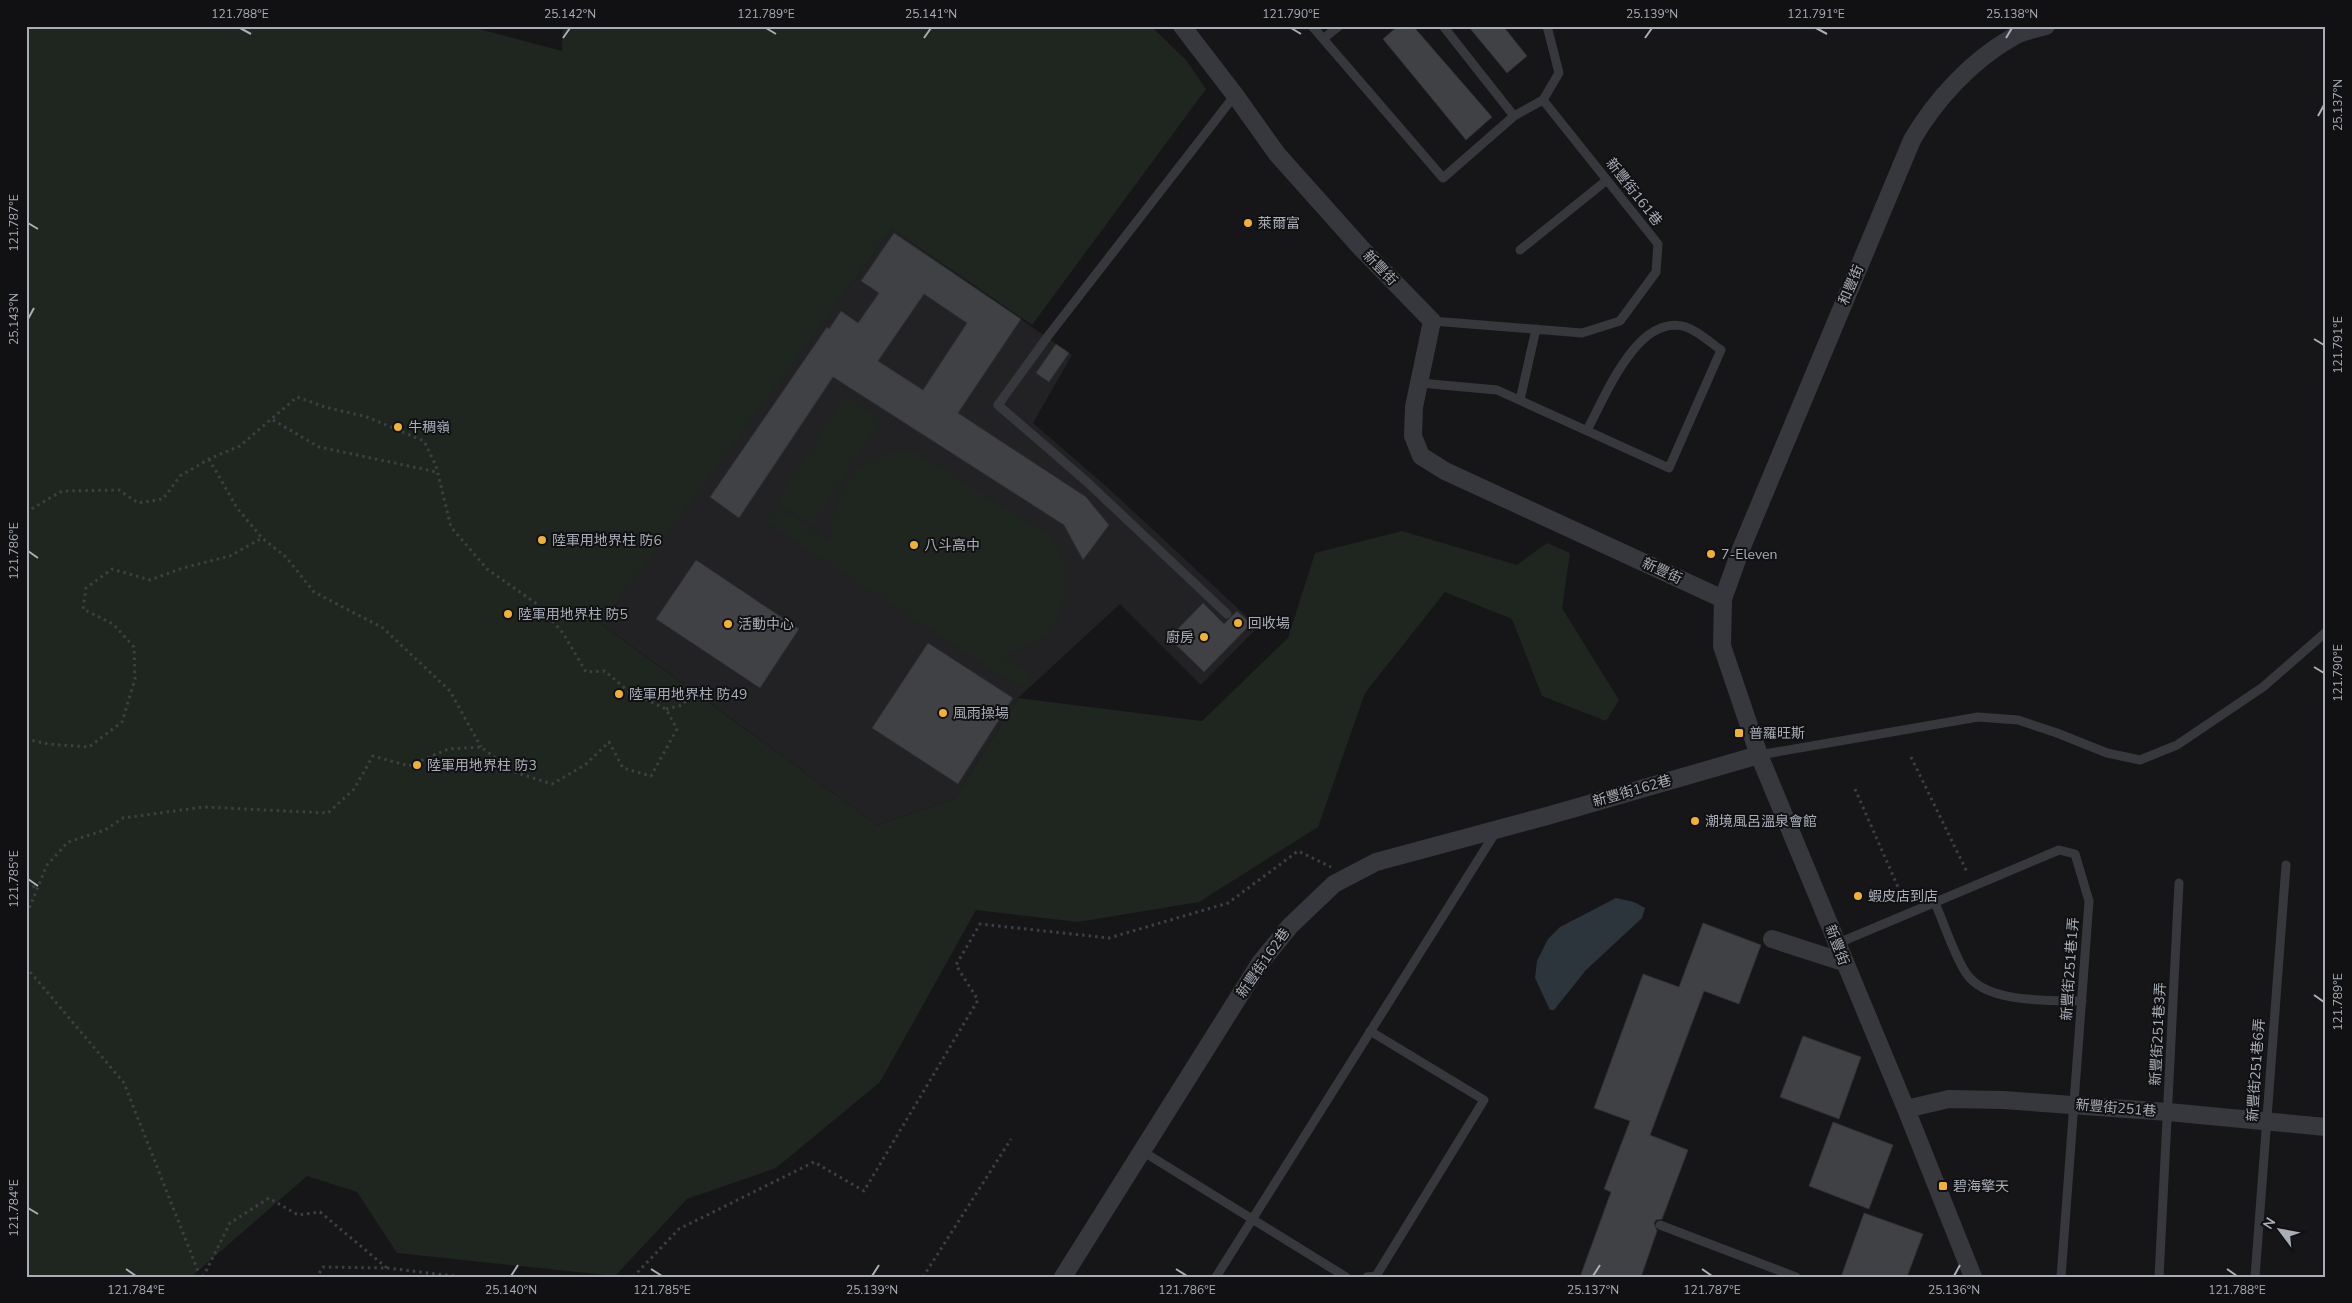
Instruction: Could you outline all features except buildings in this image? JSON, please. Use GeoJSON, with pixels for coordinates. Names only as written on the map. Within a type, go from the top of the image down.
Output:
{"type":"FeatureCollection","features":[{"type":"Feature","properties":{"kind":"street","name":"新豐街"},"geometry":{"type":"LineString","coordinates":[[1182,26],[1277,154],[1361,248],[1432,321],[1414,407],[1413,436],[1421,456],[1445,471],[1723,599],[1722,646],[1758,755],[1906,1109],[1973,1277]]}},
{"type":"Feature","properties":{"kind":"street","name":"和豐街"},"geometry":{"type":"LineString","coordinates":[[1723,599],[1744,540],[1912,140],[1936,106],[1972,66],[2014,36],[2046,26]]}},
{"type":"Feature","properties":{"kind":"street","name":"新豐街162巷"},"geometry":{"type":"LineString","coordinates":[[1063,1277],[1260,963],[1290,926],[1334,884],[1376,862],[1758,755]]}},
{"type":"Feature","properties":{"kind":"street"},"geometry":{"type":"LineString","coordinates":[[1772,940],[1844,962]]}},
{"type":"Feature","properties":{"kind":"street","name":"新豐街251巷"},"geometry":{"type":"LineString","coordinates":[[1906,1109],[1950,1099],[2075,1104],[2326,1127]]}},
{"type":"Feature","properties":{"kind":"lane"},"geometry":{"type":"LineString","coordinates":[[1312,26],[1443,178],[1514,116],[1543,100],[1559,73],[1547,26]]}},
{"type":"Feature","properties":{"kind":"lane"},"geometry":{"type":"LineString","coordinates":[[1323,39],[1339,26]]}},
{"type":"Feature","properties":{"kind":"lane"},"geometry":{"type":"LineString","coordinates":[[1443,26],[1514,116]]}},
{"type":"Feature","properties":{"kind":"lane"},"geometry":{"type":"LineString","coordinates":[[1227,614],[1087,482],[998,404],[1048,336],[1235,95]]}},
{"type":"Feature","properties":{"kind":"lane","name":"新豐街161巷"},"geometry":{"type":"LineString","coordinates":[[1432,321],[1582,333],[1620,321],[1656,272],[1658,244],[1543,100]]}},
{"type":"Feature","properties":{"kind":"lane"},"geometry":{"type":"LineString","coordinates":[[1520,250],[1607,180]]}},
{"type":"Feature","properties":{"kind":"lane"},"geometry":{"type":"LineString","coordinates":[[1420,383],[1497,390],[1669,468],[1721,350],[1686,327],[1665,326],[1650,333],[1631,350],[1587,430]]}},
{"type":"Feature","properties":{"kind":"lane"},"geometry":{"type":"LineString","coordinates":[[1520,400],[1536,329]]}},
{"type":"Feature","properties":{"kind":"lane"},"geometry":{"type":"LineString","coordinates":[[1758,755],[1978,717],[2018,720],[2107,753],[2140,760],[2177,746],[2263,687],[2326,632]]}},
{"type":"Feature","properties":{"kind":"lane"},"geometry":{"type":"LineString","coordinates":[[1216,1277],[1497,829]]}},
{"type":"Feature","properties":{"kind":"lane","name":"新豐街251巷1弄"},"geometry":{"type":"LineString","coordinates":[[1973,886],[2059,850],[2075,854],[2089,901],[2061,1277]]}},
{"type":"Feature","properties":{"kind":"lane","name":"新豐街251巷6弄"},"geometry":{"type":"LineString","coordinates":[[2255,1277],[2286,866]]}},
{"type":"Feature","properties":{"kind":"lane","name":"新豐街251巷3弄"},"geometry":{"type":"LineString","coordinates":[[2158,1277],[2179,883]]}},
{"type":"Feature","properties":{"kind":"lane"},"geometry":{"type":"LineString","coordinates":[[1836,944],[1973,886]]}},
{"type":"Feature","properties":{"kind":"lane"},"geometry":{"type":"LineString","coordinates":[[1935,902],[1966,974],[1978,985],[1992,993],[2026,999],[2082,1001]]}},
{"type":"Feature","properties":{"kind":"lane"},"geometry":{"type":"LineString","coordinates":[[1367,1277],[1376,1276],[1484,1100],[1370,1032]]}},
{"type":"Feature","properties":{"kind":"lane"},"geometry":{"type":"LineString","coordinates":[[1142,1151],[1346,1277]]}},
{"type":"Feature","properties":{"kind":"lane"},"geometry":{"type":"LineString","coordinates":[[1660,1225],[1796,1277]]}},
{"type":"Feature","properties":{"kind":"path"},"geometry":{"type":"LineString","coordinates":[[26,512],[62,492],[119,490],[138,503],[163,499],[180,476],[209,460],[240,446],[273,420],[297,397],[325,407],[367,417],[424,441],[437,472],[451,527],[487,569],[537,604],[563,633],[586,672],[605,671],[628,691],[666,709],[677,729],[651,776],[623,768],[609,742],[585,765],[552,784],[514,772],[482,747],[450,691],[383,628],[314,592],[286,557],[262,538],[237,508],[209,460]]}},
{"type":"Feature","properties":{"kind":"path"},"geometry":{"type":"LineString","coordinates":[[273,420],[319,447],[437,472]]}},
{"type":"Feature","properties":{"kind":"path"},"geometry":{"type":"LineString","coordinates":[[26,739],[48,744],[89,747],[122,722],[135,679],[134,647],[113,624],[83,609],[86,588],[112,569],[150,580],[183,568],[230,556],[262,538]]}},
{"type":"Feature","properties":{"kind":"path"},"geometry":{"type":"LineString","coordinates":[[666,709],[683,705],[692,690]]}},
{"type":"Feature","properties":{"kind":"path"},"geometry":{"type":"LineString","coordinates":[[26,916],[47,865],[68,842],[105,830],[123,818],[204,807],[328,812],[354,789],[373,756],[409,766],[448,749],[482,747]]}},
{"type":"Feature","properties":{"kind":"path"},"geometry":{"type":"LineString","coordinates":[[1911,757],[1973,886]]}},
{"type":"Feature","properties":{"kind":"path"},"geometry":{"type":"LineString","coordinates":[[1855,789],[1910,913]]}},
{"type":"Feature","properties":{"kind":"path"},"geometry":{"type":"LineString","coordinates":[[632,1277],[679,1229],[814,1162],[864,1191],[978,1000],[956,965],[980,924],[1109,938],[1228,903],[1298,850],[1349,876]]}},
{"type":"Feature","properties":{"kind":"path"},"geometry":{"type":"LineString","coordinates":[[26,888],[38,886]]}},
{"type":"Feature","properties":{"kind":"path"},"geometry":{"type":"LineString","coordinates":[[26,968],[124,1083],[198,1271]]}},
{"type":"Feature","properties":{"kind":"path"},"geometry":{"type":"LineString","coordinates":[[923,1277],[1012,1139]]}},
{"type":"Feature","properties":{"kind":"path"},"geometry":{"type":"LineString","coordinates":[[203,1277],[230,1224],[269,1198],[298,1215],[320,1212],[388,1268]]}},
{"type":"Feature","properties":{"kind":"path"},"geometry":{"type":"LineString","coordinates":[[317,1277],[323,1267],[388,1268],[462,1277]]}},
{"type":"Feature","properties":{"kind":"shaded area"},"geometry":{"type":"Polygon","coordinates":[[[26,26],[468,26],[562,51],[563,26],[1151,26],[1186,60],[1206,89],[1032,325],[892,229],[601,624],[877,825],[954,799],[1018,698],[1202,721],[1288,638],[1315,553],[1402,531],[1517,565],[1547,543],[1570,553],[1562,608],[1619,700],[1606,721],[1542,696],[1512,619],[1445,592],[1365,693],[1318,827],[1199,902],[1078,922],[976,910],[880,1082],[776,1168],[687,1199],[615,1276],[397,1253],[357,1192],[307,1176],[191,1277],[26,1277],[26,26]]]}},
{"type":"Feature","properties":{"kind":"shaded area","name":"八斗高中"},"geometry":{"type":"Polygon","coordinates":[[[892,229],[1072,355],[1033,423],[1107,487],[1258,627],[1201,685],[1120,604],[1018,698],[954,799],[877,825],[600,623],[892,229]]]}},
{"type":"Feature","properties":{"kind":"shaded area"},"geometry":{"type":"Polygon","coordinates":[[[846,395],[881,420],[812,526],[776,502],[846,395]]]}},
{"type":"Feature","properties":{"kind":"shaded area"},"geometry":{"type":"Polygon","coordinates":[[[901,449],[917,453],[1048,535],[1058,547],[1065,568],[1066,579],[1063,602],[1054,623],[1044,637],[1027,647],[1003,656],[1032,674],[1022,689],[765,522],[776,506],[832,542],[832,518],[835,506],[839,495],[852,475],[871,460],[901,449]]]}},
{"type":"Feature","properties":{"kind":"shaded area"},"geometry":{"type":"Polygon","coordinates":[[[1616,898],[1634,902],[1645,908],[1642,918],[1586,970],[1554,1010],[1550,1010],[1535,978],[1537,961],[1548,939],[1560,927],[1616,898]]]}},
{"type":"Feature","properties":{"kind":"place","name":"萊爾富"},"geometry":{"type":"Point","coordinates":[1248,223]}},
{"type":"Feature","properties":{"kind":"place","name":"牛稠嶺"},"geometry":{"type":"Point","coordinates":[398,427]}},
{"type":"Feature","properties":{"kind":"place","name":"陸軍用地界柱 防6"},"geometry":{"type":"Point","coordinates":[542,540]}},
{"type":"Feature","properties":{"kind":"place","name":"八斗高中"},"geometry":{"type":"Point","coordinates":[914,545]}},
{"type":"Feature","properties":{"kind":"place","name":"7-Eleven"},"geometry":{"type":"Point","coordinates":[1711,554]}},
{"type":"Feature","properties":{"kind":"place","name":"陸軍用地界柱 防5"},"geometry":{"type":"Point","coordinates":[508,614]}},
{"type":"Feature","properties":{"kind":"place","name":"回收場"},"geometry":{"type":"Point","coordinates":[1238,623]}},
{"type":"Feature","properties":{"kind":"place","name":"活動中心"},"geometry":{"type":"Point","coordinates":[728,624]}},
{"type":"Feature","properties":{"kind":"place","name":"廚房"},"geometry":{"type":"Point","coordinates":[1204,637]}},
{"type":"Feature","properties":{"kind":"place","name":"陸軍用地界柱 防49"},"geometry":{"type":"Point","coordinates":[619,694]}},
{"type":"Feature","properties":{"kind":"place","name":"風雨操場"},"geometry":{"type":"Point","coordinates":[943,713]}},
{"type":"Feature","properties":{"kind":"place","name":"普羅旺斯"},"geometry":{"type":"Point","coordinates":[1739,733]}},
{"type":"Feature","properties":{"kind":"place","name":"陸軍用地界柱 防3"},"geometry":{"type":"Point","coordinates":[417,765]}},
{"type":"Feature","properties":{"kind":"place","name":"潮境風呂溫泉會館"},"geometry":{"type":"Point","coordinates":[1695,821]}},
{"type":"Feature","properties":{"kind":"place","name":"蝦皮店到店"},"geometry":{"type":"Point","coordinates":[1858,896]}},
{"type":"Feature","properties":{"kind":"place","name":"碧海擎天"},"geometry":{"type":"Point","coordinates":[1943,1186]}}]}
